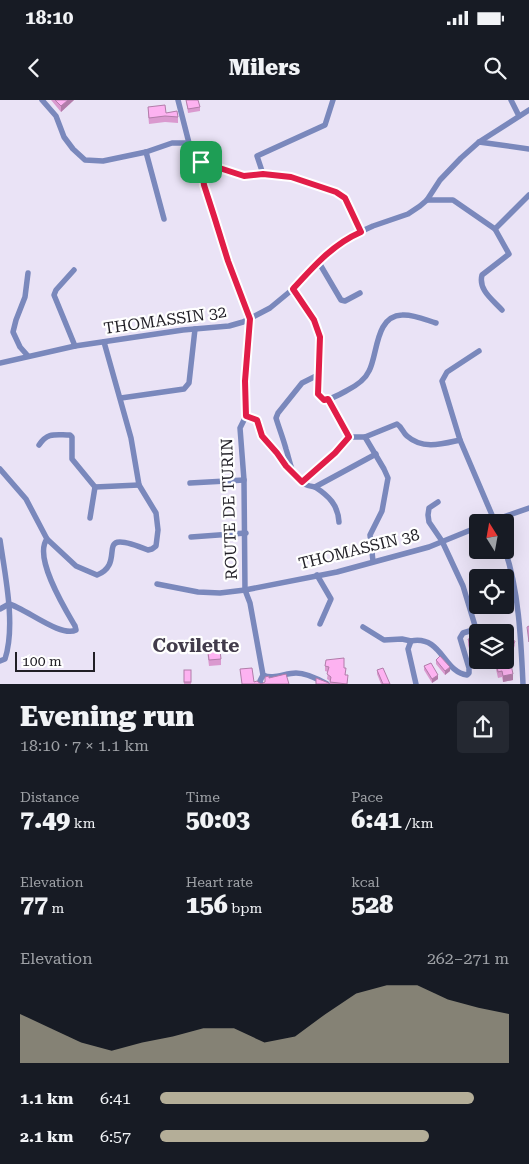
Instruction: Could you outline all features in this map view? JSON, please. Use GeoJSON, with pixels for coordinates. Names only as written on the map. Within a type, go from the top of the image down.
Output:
{"type":"FeatureCollection","features":[{"type":"Feature","properties":{"kind":"street"},"geometry":{"type":"LineString","coordinates":[[42,100],[56,116],[69,143],[85,160],[104,161],[146,152],[172,143],[189,144]]}},
{"type":"Feature","properties":{"kind":"street"},"geometry":{"type":"LineString","coordinates":[[178,100],[189,144],[198,161],[244,176],[263,174],[291,177],[336,192],[345,198],[361,232]]}},
{"type":"Feature","properties":{"kind":"street"},"geometry":{"type":"LineString","coordinates":[[263,174],[257,156],[325,125],[334,100]]}},
{"type":"Feature","properties":{"kind":"street"},"geometry":{"type":"LineString","coordinates":[[511,100],[519,116]]}},
{"type":"Feature","properties":{"kind":"street","name":"THOMASSIN 32"},"geometry":{"type":"LineString","coordinates":[[0,363],[75,346],[229,326],[250,319],[270,308],[293,289],[318,261],[351,236],[408,214],[427,200],[440,180],[479,142],[529,110]]}},
{"type":"Feature","properties":{"kind":"street"},"geometry":{"type":"LineString","coordinates":[[479,142],[529,149]]}},
{"type":"Feature","properties":{"kind":"street"},"geometry":{"type":"LineString","coordinates":[[146,152],[164,219]]}},
{"type":"Feature","properties":{"kind":"street","name":"ROUTE DE TURIN"},"geometry":{"type":"LineString","coordinates":[[201,162],[204,185],[228,261],[250,319],[245,381],[246,416],[240,428],[246,534],[245,590],[250,603],[263,675]]}},
{"type":"Feature","properties":{"kind":"street"},"geometry":{"type":"LineString","coordinates":[[495,228],[529,195]]}},
{"type":"Feature","properties":{"kind":"street"},"geometry":{"type":"LineString","coordinates":[[427,200],[453,200],[495,228],[509,254],[482,276],[480,281],[484,291],[502,310]]}},
{"type":"Feature","properties":{"kind":"street"},"geometry":{"type":"LineString","coordinates":[[318,261],[341,300],[345,301],[360,293]]}},
{"type":"Feature","properties":{"kind":"street"},"geometry":{"type":"LineString","coordinates":[[74,270],[56,290],[54,295],[75,346]]}},
{"type":"Feature","properties":{"kind":"street"},"geometry":{"type":"LineString","coordinates":[[28,274],[25,296],[13,332],[17,342],[28,356]]}},
{"type":"Feature","properties":{"kind":"street"},"geometry":{"type":"LineString","coordinates":[[293,289],[314,320],[320,337],[318,394],[324,400],[352,388],[368,373],[382,328],[393,317],[404,315],[436,323]]}},
{"type":"Feature","properties":{"kind":"street"},"geometry":{"type":"LineString","coordinates":[[121,398],[184,389],[189,383],[195,329]]}},
{"type":"Feature","properties":{"kind":"street"},"geometry":{"type":"LineString","coordinates":[[0,469],[26,499],[47,539],[76,566],[97,575],[105,571],[110,564],[113,545],[118,541],[124,541],[148,550],[156,546],[158,530],[156,514],[139,485],[132,438],[104,342]]}},
{"type":"Feature","properties":{"kind":"street"},"geometry":{"type":"LineString","coordinates":[[479,350],[448,372],[443,378],[443,385],[460,440],[490,514]]}},
{"type":"Feature","properties":{"kind":"street"},"geometry":{"type":"LineString","coordinates":[[290,470],[289,458],[276,418],[302,383],[318,375]]}},
{"type":"Feature","properties":{"kind":"street"},"geometry":{"type":"LineString","coordinates":[[328,399],[349,437]]}},
{"type":"Feature","properties":{"kind":"street"},"geometry":{"type":"LineString","coordinates":[[246,416],[257,420],[262,436],[290,470],[307,486],[315,486],[376,454]]}},
{"type":"Feature","properties":{"kind":"street"},"geometry":{"type":"LineString","coordinates":[[302,482],[335,453],[349,437],[365,437],[397,424],[400,425],[406,436],[421,444],[432,445],[460,440]]}},
{"type":"Feature","properties":{"kind":"street"},"geometry":{"type":"LineString","coordinates":[[39,445],[47,435],[70,435],[72,437],[72,459],[95,487],[90,518]]}},
{"type":"Feature","properties":{"kind":"street"},"geometry":{"type":"LineString","coordinates":[[365,437],[388,478],[382,511],[370,535],[373,561]]}},
{"type":"Feature","properties":{"kind":"street"},"geometry":{"type":"LineString","coordinates":[[190,483],[244,480]]}},
{"type":"Feature","properties":{"kind":"street"},"geometry":{"type":"LineString","coordinates":[[95,487],[139,485]]}},
{"type":"Feature","properties":{"kind":"street"},"geometry":{"type":"LineString","coordinates":[[315,486],[326,494],[336,506],[339,522]]}},
{"type":"Feature","properties":{"kind":"street"},"geometry":{"type":"LineString","coordinates":[[363,627],[384,640],[417,640],[433,644],[460,674],[467,675],[469,673],[460,638],[463,634],[474,630],[476,626],[463,586],[442,541],[429,522],[429,508],[438,502]]}},
{"type":"Feature","properties":{"kind":"street"},"geometry":{"type":"LineString","coordinates":[[514,514],[529,508]]}},
{"type":"Feature","properties":{"kind":"street","name":"THOMASSIN 38"},"geometry":{"type":"LineString","coordinates":[[157,584],[198,592],[220,593],[245,590],[337,572],[428,546],[469,530]]}},
{"type":"Feature","properties":{"kind":"street"},"geometry":{"type":"LineString","coordinates":[[190,537],[246,534]]}},
{"type":"Feature","properties":{"kind":"street"},"geometry":{"type":"LineString","coordinates":[[0,609],[9,604],[17,606],[50,625],[69,632],[76,630],[53,588],[44,546],[47,539]]}},
{"type":"Feature","properties":{"kind":"street"},"geometry":{"type":"LineString","coordinates":[[0,540],[9,604],[8,648],[5,659],[0,661]]}},
{"type":"Feature","properties":{"kind":"street"},"geometry":{"type":"LineString","coordinates":[[508,559],[520,633],[524,684]]}},
{"type":"Feature","properties":{"kind":"street"},"geometry":{"type":"LineString","coordinates":[[317,575],[331,599],[320,624]]}},
{"type":"Feature","properties":{"kind":"street"},"geometry":{"type":"LineString","coordinates":[[411,641],[408,649],[416,684]]}},
{"type":"Feature","properties":{"kind":"street"},"geometry":{"type":"LineString","coordinates":[[261,684],[260,681],[263,675],[268,677],[294,673],[302,673],[327,684]]}},
{"type":"Feature","properties":{"kind":"building"},"geometry":{"type":"Polygon","coordinates":[[[55,100],[68,100],[61,106],[55,100]]]}},
{"type":"Feature","properties":{"kind":"building"},"geometry":{"type":"Polygon","coordinates":[[[186,100],[198,100],[200,107],[188,109],[186,100]]]}},
{"type":"Feature","properties":{"kind":"building"},"geometry":{"type":"Polygon","coordinates":[[[165,105],[166,113],[177,111],[178,117],[149,118],[148,107],[165,105]]]}},
{"type":"Feature","properties":{"kind":"building"},"geometry":{"type":"Polygon","coordinates":[[[529,626],[529,642],[527,627],[529,626]]]}},
{"type":"Feature","properties":{"kind":"building"},"geometry":{"type":"Polygon","coordinates":[[[219,642],[221,659],[209,660],[207,644],[219,642]]]}},
{"type":"Feature","properties":{"kind":"building"},"geometry":{"type":"Polygon","coordinates":[[[440,656],[450,667],[445,671],[436,660],[440,656]]]}},
{"type":"Feature","properties":{"kind":"building"},"geometry":{"type":"Polygon","coordinates":[[[344,658],[345,675],[348,675],[347,684],[330,682],[331,677],[327,674],[329,667],[325,666],[326,660],[344,658]]]}},
{"type":"Feature","properties":{"kind":"building"},"geometry":{"type":"Polygon","coordinates":[[[431,663],[438,675],[432,679],[424,666],[431,663]]]}},
{"type":"Feature","properties":{"kind":"building"},"geometry":{"type":"Polygon","coordinates":[[[252,668],[254,682],[257,681],[261,684],[242,684],[240,669],[252,668]]]}},
{"type":"Feature","properties":{"kind":"building"},"geometry":{"type":"Polygon","coordinates":[[[383,668],[390,684],[383,684],[377,670],[383,668]]]}},
{"type":"Feature","properties":{"kind":"building"},"geometry":{"type":"Polygon","coordinates":[[[498,669],[512,669],[513,674],[503,676],[502,671],[498,672],[498,669]]]}},
{"type":"Feature","properties":{"kind":"building"},"geometry":{"type":"Polygon","coordinates":[[[184,670],[191,670],[191,682],[184,682],[184,670]]]}},
{"type":"Feature","properties":{"kind":"building"},"geometry":{"type":"Polygon","coordinates":[[[286,674],[289,684],[261,684],[265,682],[265,677],[269,676],[269,678],[286,674]]]}},
{"type":"Feature","properties":{"kind":"building"},"geometry":{"type":"Polygon","coordinates":[[[316,678],[329,683],[329,684],[316,684],[316,678]]]}},
{"type":"Feature","properties":{"kind":"district","name":"Covilette"},"geometry":{"type":"Point","coordinates":[196,645]}},
{"type":"Feature","properties":{"kind":"route"},"geometry":{"type":"LineString","coordinates":[[201,162],[244,176],[263,174],[291,177],[336,192],[345,198],[361,232],[351,236],[318,261],[293,289],[314,320],[320,337],[318,394],[324,400],[328,399],[349,437],[335,453],[302,482],[298,480],[262,436],[257,420],[246,416],[245,381],[250,319],[228,261],[204,185],[201,162]]}}]}
